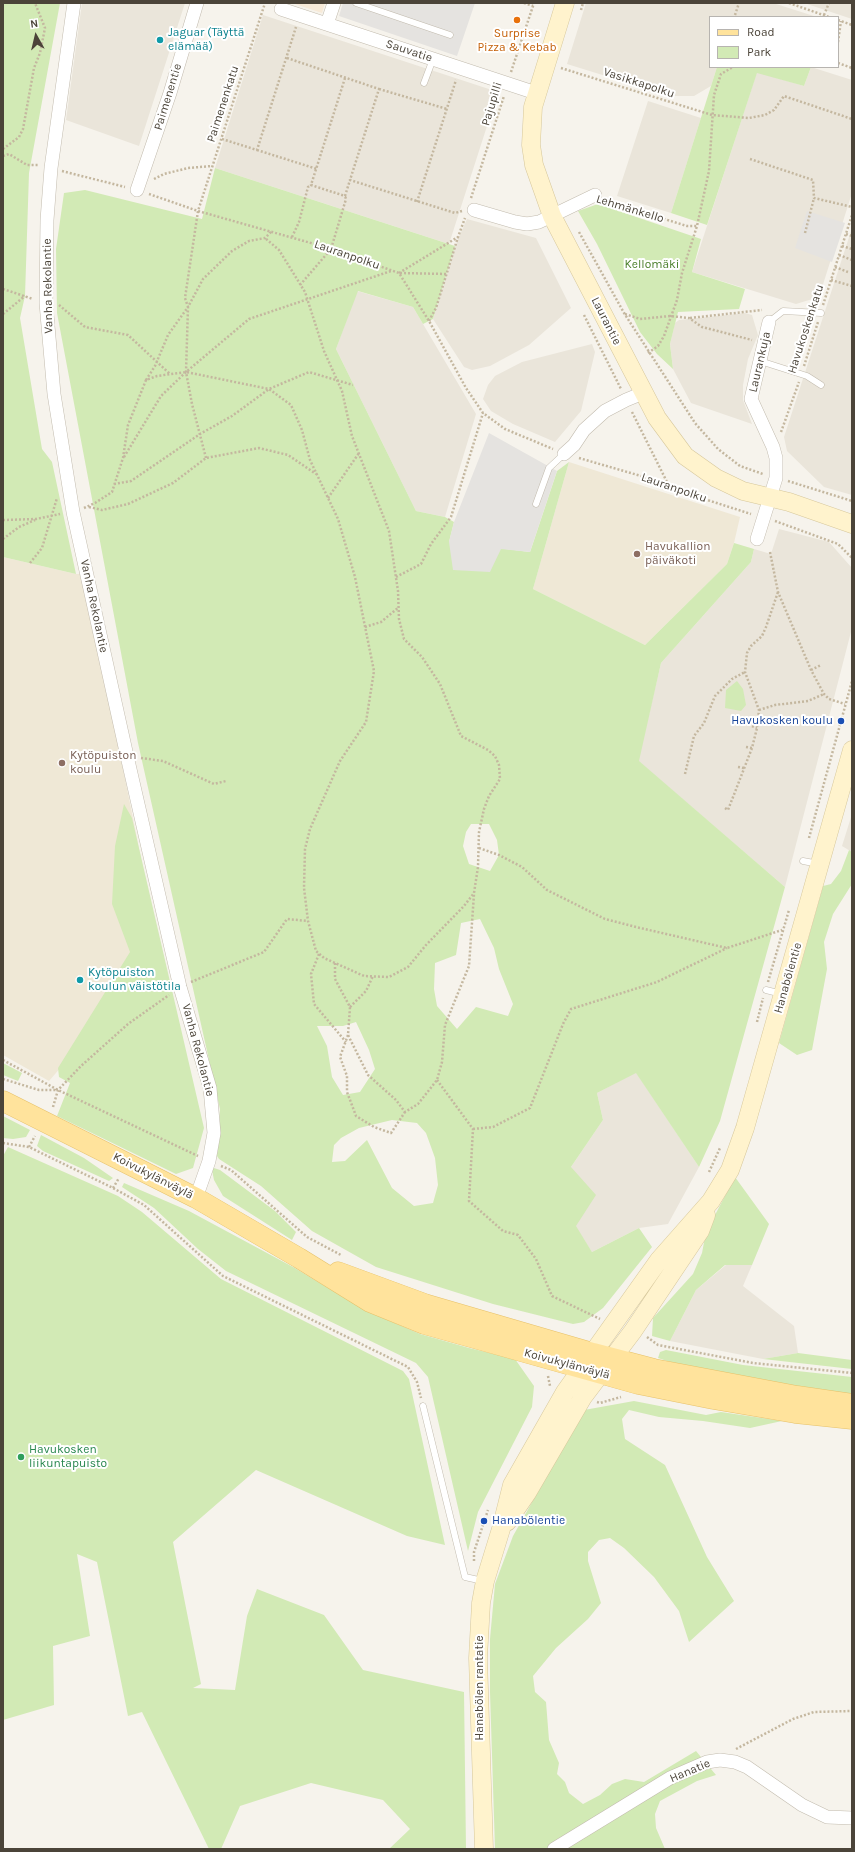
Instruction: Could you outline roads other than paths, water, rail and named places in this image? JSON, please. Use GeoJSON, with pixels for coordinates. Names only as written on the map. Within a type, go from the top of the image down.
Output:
{"type":"FeatureCollection","features":[{"type":"Feature","properties":{"kind":"main road","name":"Koivukylänväylä"},"geometry":{"type":"LineString","coordinates":[[3,1102],[196,1198],[299,1258],[370,1302],[424,1324],[592,1365],[713,1399],[795,1413],[852,1419]]}},
{"type":"Feature","properties":{"kind":"main road","name":"Koivukylänväylä"},"geometry":{"type":"LineString","coordinates":[[592,1365],[612,1358],[654,1369],[797,1396],[852,1404]]}},
{"type":"Feature","properties":{"kind":"street","name":"Vanha Rekolantie"},"geometry":{"type":"LineString","coordinates":[[74,3],[51,168],[46,220],[46,303],[56,410],[73,512],[127,756],[180,987],[210,1088],[214,1133],[209,1161],[196,1198]]}},
{"type":"Feature","properties":{"kind":"street","name":"Paimenentie"},"geometry":{"type":"LineString","coordinates":[[137,190],[170,93],[197,3]]}},
{"type":"Feature","properties":{"kind":"street"},"geometry":{"type":"LineString","coordinates":[[327,24],[334,3]]}},
{"type":"Feature","properties":{"kind":"street","name":"Laurantie"},"geometry":{"type":"LineString","coordinates":[[565,3],[536,93],[533,107],[531,145],[536,171],[558,212],[643,393],[657,418],[685,456],[716,478],[736,487],[852,524]]}},
{"type":"Feature","properties":{"kind":"street","name":"Sauvatie"},"geometry":{"type":"LineString","coordinates":[[281,9],[536,93]]}},
{"type":"Feature","properties":{"kind":"street","name":"Lehmänkello"},"geometry":{"type":"LineString","coordinates":[[471,210],[527,224],[539,222],[595,195]]}},
{"type":"Feature","properties":{"kind":"street","name":"Laurankuja"},"geometry":{"type":"LineString","coordinates":[[757,539],[776,478],[776,458],[773,447],[751,399],[769,322]]}},
{"type":"Feature","properties":{"kind":"street"},"geometry":{"type":"LineString","coordinates":[[564,454],[574,444],[584,430],[605,411],[643,393]]}},
{"type":"Feature","properties":{"kind":"street","name":"Hanabölentie"},"geometry":{"type":"LineString","coordinates":[[592,1365],[659,1260],[711,1201],[730,1170],[745,1128],[774,992],[811,863],[852,750]]}},
{"type":"Feature","properties":{"kind":"street","name":"Hanabölentie"},"geometry":{"type":"LineString","coordinates":[[612,1358],[700,1231],[711,1201]]}},
{"type":"Feature","properties":{"kind":"street","name":"Hanabölen rantatie"},"geometry":{"type":"LineString","coordinates":[[484,1849],[478,1658],[485,1582],[501,1529],[512,1484],[565,1392],[592,1365]]}},
{"type":"Feature","properties":{"kind":"street","name":"Hanatie"},"geometry":{"type":"LineString","coordinates":[[554,1849],[670,1778],[692,1768],[712,1761],[720,1760],[735,1762],[747,1767],[802,1804],[826,1817],[852,1818]]}},
{"type":"Feature","properties":{"kind":"lane"},"geometry":{"type":"LineString","coordinates":[[356,3],[450,35]]}},
{"type":"Feature","properties":{"kind":"lane"},"geometry":{"type":"LineString","coordinates":[[424,83],[432,59]]}},
{"type":"Feature","properties":{"kind":"lane"},"geometry":{"type":"LineString","coordinates":[[769,322],[783,311],[821,313]]}},
{"type":"Feature","properties":{"kind":"lane"},"geometry":{"type":"LineString","coordinates":[[760,361],[801,374],[821,385]]}},
{"type":"Feature","properties":{"kind":"lane"},"geometry":{"type":"LineString","coordinates":[[536,504],[549,468],[564,454]]}},
{"type":"Feature","properties":{"kind":"lane"},"geometry":{"type":"LineString","coordinates":[[423,1406],[465,1577],[485,1582]]}},
{"type":"Feature","properties":{"kind":"place","name":"Surprise Pizza & Kebab"},"geometry":{"type":"Point","coordinates":[517,20]}},
{"type":"Feature","properties":{"kind":"place","name":"Jaguar (Täyttä elämää)"},"geometry":{"type":"Point","coordinates":[160,40]}},
{"type":"Feature","properties":{"kind":"place","name":"Havukallion päiväkoti"},"geometry":{"type":"Point","coordinates":[637,554]}},
{"type":"Feature","properties":{"kind":"place","name":"Havukosken koulu"},"geometry":{"type":"Point","coordinates":[841,721]}},
{"type":"Feature","properties":{"kind":"place","name":"Kytöpuiston koulu"},"geometry":{"type":"Point","coordinates":[62,763]}},
{"type":"Feature","properties":{"kind":"place","name":"Kytöpuiston koulun väistötila"},"geometry":{"type":"Point","coordinates":[80,980]}},
{"type":"Feature","properties":{"kind":"place","name":"Havukosken liikuntapuisto"},"geometry":{"type":"Point","coordinates":[21,1457]}},
{"type":"Feature","properties":{"kind":"place","name":"Hanabölentie"},"geometry":{"type":"Point","coordinates":[484,1521]}},
{"type":"Feature","properties":{"kind":"park label","name":"Kellomäki"},"geometry":{"type":"Point","coordinates":[652,265]}}]}
